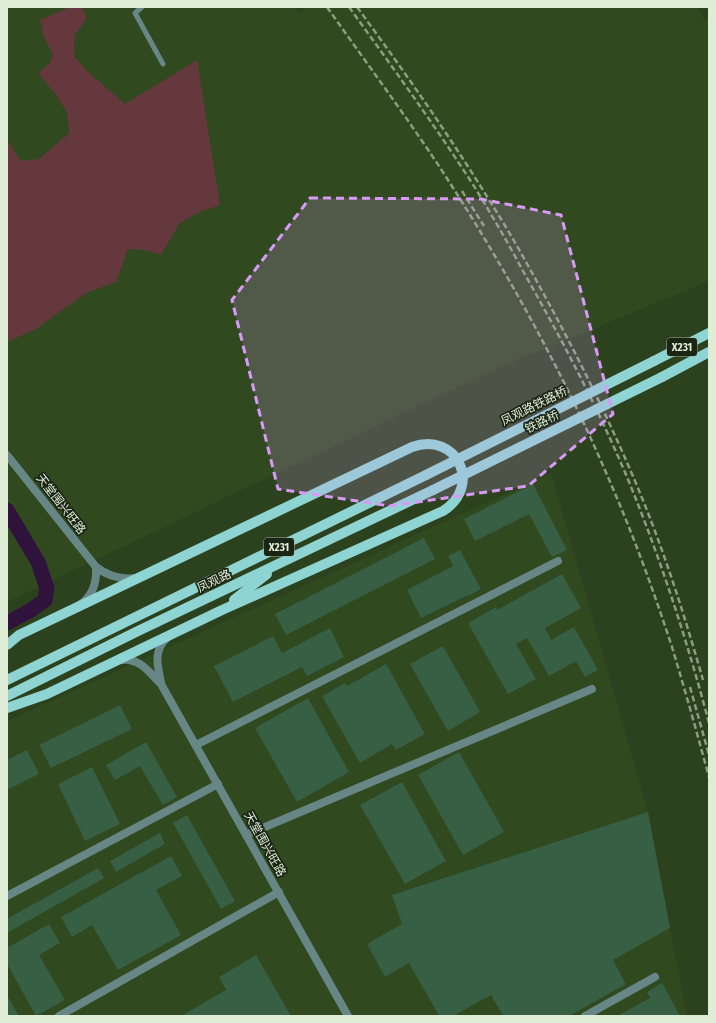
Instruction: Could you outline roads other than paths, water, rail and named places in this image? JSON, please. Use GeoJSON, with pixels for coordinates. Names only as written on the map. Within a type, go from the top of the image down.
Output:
{"type":"FeatureCollection","features":[{"type":"Feature","properties":{"kind":"main road","name":"凤观路铁路桥"},"geometry":{"type":"LineString","coordinates":[[426,475],[709,332]]}},
{"type":"Feature","properties":{"kind":"main road","name":"铁路桥"},"geometry":{"type":"LineString","coordinates":[[433,490],[662,377],[709,352]]}},
{"type":"Feature","properties":{"kind":"main road"},"geometry":{"type":"LineString","coordinates":[[7,645],[19,635],[412,447],[426,443],[439,445],[451,452],[456,457],[462,470],[463,484],[458,497],[443,511],[222,610],[47,694],[7,708]]}},
{"type":"Feature","properties":{"kind":"main road","name":"凤观路"},"geometry":{"type":"LineString","coordinates":[[7,680],[426,475]]}},
{"type":"Feature","properties":{"kind":"main road","name":"凤观路"},"geometry":{"type":"LineString","coordinates":[[7,696],[433,490]]}},
{"type":"Feature","properties":{"kind":"main road"},"geometry":{"type":"LineString","coordinates":[[222,610],[282,563]]}},
{"type":"Feature","properties":{"kind":"street","name":"天堂围兴旺路"},"geometry":{"type":"LineString","coordinates":[[7,455],[96,567]]}},
{"type":"Feature","properties":{"kind":"street"},"geometry":{"type":"LineString","coordinates":[[196,745],[558,561]]}},
{"type":"Feature","properties":{"kind":"street"},"geometry":{"type":"LineString","coordinates":[[96,567],[108,575],[121,579],[142,576]]}},
{"type":"Feature","properties":{"kind":"street"},"geometry":{"type":"LineString","coordinates":[[79,606],[88,597],[94,586],[96,567]]}},
{"type":"Feature","properties":{"kind":"street"},"geometry":{"type":"LineString","coordinates":[[161,684],[157,656],[160,646],[170,635]]}},
{"type":"Feature","properties":{"kind":"street"},"geometry":{"type":"LineString","coordinates":[[116,661],[127,659],[137,662],[161,684]]}},
{"type":"Feature","properties":{"kind":"street","name":"天堂围兴旺路"},"geometry":{"type":"LineString","coordinates":[[161,684],[348,1016]]}},
{"type":"Feature","properties":{"kind":"street"},"geometry":{"type":"LineString","coordinates":[[246,835],[592,689]]}},
{"type":"Feature","properties":{"kind":"street"},"geometry":{"type":"LineString","coordinates":[[7,896],[218,784]]}},
{"type":"Feature","properties":{"kind":"street"},"geometry":{"type":"LineString","coordinates":[[59,1016],[279,892]]}},
{"type":"Feature","properties":{"kind":"street"},"geometry":{"type":"LineString","coordinates":[[585,1016],[655,977]]}},
{"type":"Feature","properties":{"kind":"lane"},"geometry":{"type":"LineString","coordinates":[[142,7],[135,13],[163,64]]}},
{"type":"Feature","properties":{"kind":"waterway"},"geometry":{"type":"LineString","coordinates":[[7,510],[38,562],[47,588],[45,600],[31,610],[7,623]]}},
{"type":"Feature","properties":{"kind":"railway"},"geometry":{"type":"LineString","coordinates":[[327,7],[395,102],[460,199],[530,318],[573,400],[636,544],[651,585],[672,647],[709,777]]}},
{"type":"Feature","properties":{"kind":"railway"},"geometry":{"type":"LineString","coordinates":[[349,7],[427,116],[472,183],[511,249],[578,372],[627,477],[651,538],[692,661],[709,723]]}},
{"type":"Feature","properties":{"kind":"railway"},"geometry":{"type":"LineString","coordinates":[[357,7],[426,104],[498,214],[535,278],[577,357],[622,450],[643,499],[688,628],[703,680]]}},
{"type":"Feature","properties":{"kind":"railway"},"geometry":{"type":"LineString","coordinates":[[462,191],[484,226]]}},
{"type":"Feature","properties":{"kind":"railway"},"geometry":{"type":"LineString","coordinates":[[690,687],[709,755]]}}]}
